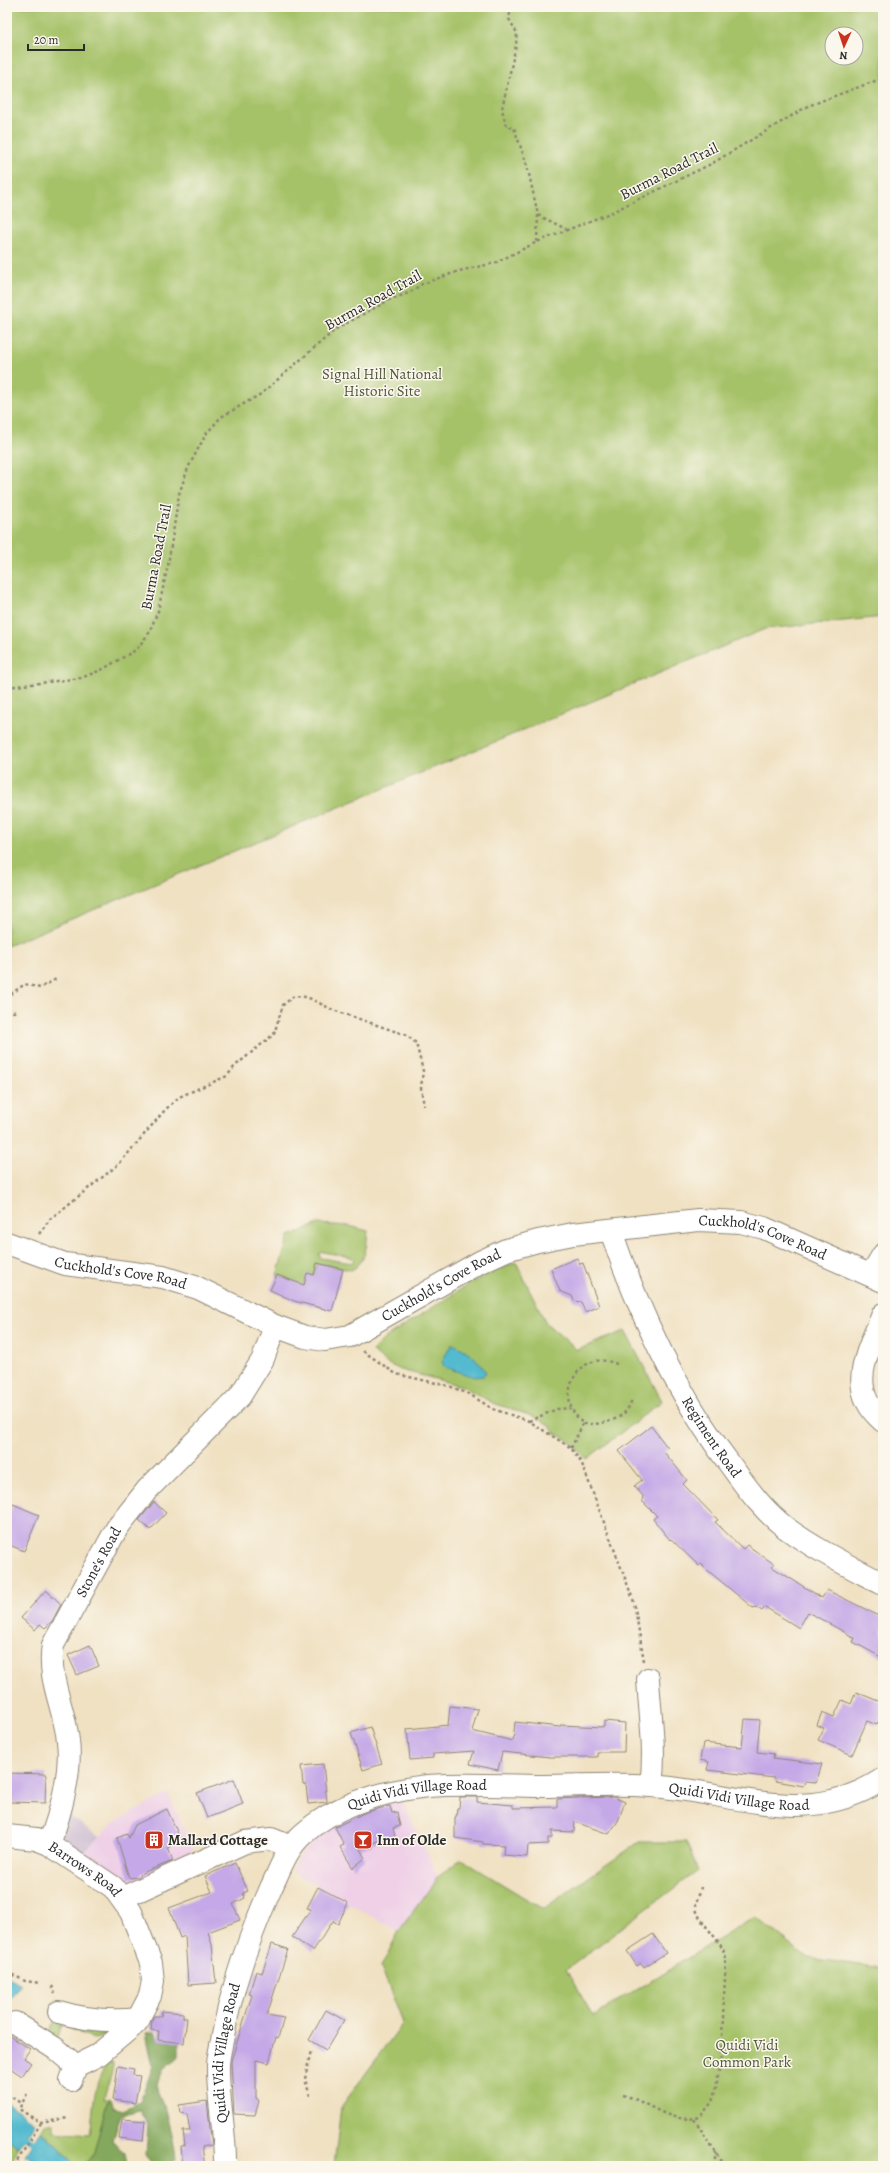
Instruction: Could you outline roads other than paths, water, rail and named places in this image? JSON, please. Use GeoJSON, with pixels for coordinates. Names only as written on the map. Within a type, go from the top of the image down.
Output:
{"type":"FeatureCollection","features":[{"type":"Feature","properties":{"kind":"street","name":"Cuckhold's Cove Road"},"geometry":{"type":"LineString","coordinates":[[16,1247],[65,1264],[163,1277],[198,1288],[274,1326],[305,1337],[318,1339],[350,1336],[480,1262],[506,1250],[538,1241],[573,1234],[611,1231],[698,1220],[741,1222],[785,1235],[877,1278]]}},
{"type":"Feature","properties":{"kind":"street","name":"Regiment Road"},"geometry":{"type":"LineString","coordinates":[[611,1231],[645,1321],[692,1410],[749,1491],[767,1512],[786,1528],[808,1543],[883,1584]]}},
{"type":"Feature","properties":{"kind":"street"},"geometry":{"type":"LineString","coordinates":[[877,1278],[883,1255]]}},
{"type":"Feature","properties":{"kind":"street"},"geometry":{"type":"LineString","coordinates":[[883,1314],[862,1372],[862,1386],[865,1399],[871,1411],[883,1421]]}},
{"type":"Feature","properties":{"kind":"street","name":"Stone's Road"},"geometry":{"type":"LineString","coordinates":[[49,1844],[56,1824],[69,1757],[68,1741],[50,1660],[53,1645],[117,1528],[147,1490],[240,1396],[263,1359],[274,1326]]}},
{"type":"Feature","properties":{"kind":"street"},"geometry":{"type":"LineString","coordinates":[[648,1679],[654,1739],[651,1786]]}},
{"type":"Feature","properties":{"kind":"street","name":"Quidi Vidi Village Road"},"geometry":{"type":"LineString","coordinates":[[225,2166],[218,2064],[230,2004],[245,1948],[291,1847],[302,1834],[329,1815],[346,1807],[402,1789],[449,1784],[651,1786],[779,1804],[806,1806],[826,1804],[846,1797],[883,1779]]}},
{"type":"Feature","properties":{"kind":"street","name":"Barrows Road"},"geometry":{"type":"LineString","coordinates":[[7,1836],[36,1839],[49,1844],[113,1887],[122,1898],[245,1842],[271,1839],[291,1847]]}},
{"type":"Feature","properties":{"kind":"street"},"geometry":{"type":"LineString","coordinates":[[15,2023],[56,2049],[74,2073],[128,2031],[139,2019],[150,1996],[153,1981],[151,1963],[138,1926],[122,1898]]}},
{"type":"Feature","properties":{"kind":"street"},"geometry":{"type":"LineString","coordinates":[[59,2012],[76,2017],[102,2020],[139,2019]]}},
{"type":"Feature","properties":{"kind":"water"},"geometry":{"type":"Polygon","coordinates":[[[452,1344],[462,1348],[476,1359],[486,1373],[484,1376],[474,1377],[444,1367],[442,1361],[452,1344]]]}},
{"type":"Feature","properties":{"kind":"water"},"geometry":{"type":"Polygon","coordinates":[[[7,1976],[21,1984],[10,1999],[7,1998],[7,1976]]]}},
{"type":"Feature","properties":{"kind":"water"},"geometry":{"type":"Polygon","coordinates":[[[7,2102],[35,2124],[18,2147],[7,2138],[7,2102]]]}},
{"type":"Feature","properties":{"kind":"water"},"geometry":{"type":"Polygon","coordinates":[[[41,2132],[58,2146],[75,2166],[50,2166],[46,2163],[37,2162],[25,2155],[41,2132]]]}},
{"type":"Feature","properties":{"kind":"waterway"},"geometry":{"type":"LineString","coordinates":[[26,2137],[34,2142]]}},
{"type":"Feature","properties":{"kind":"place","name":"Mallard Cottage"},"geometry":{"type":"Point","coordinates":[154,1840]}},
{"type":"Feature","properties":{"kind":"place","name":"Inn of Olde"},"geometry":{"type":"Point","coordinates":[363,1840]}},
{"type":"Feature","properties":{"kind":"park label","name":"Signal Hill National Historic Site"},"geometry":{"type":"Point","coordinates":[382,382]}},
{"type":"Feature","properties":{"kind":"park label","name":"Quidi Vidi Common Park"},"geometry":{"type":"Point","coordinates":[747,2054]}}]}
